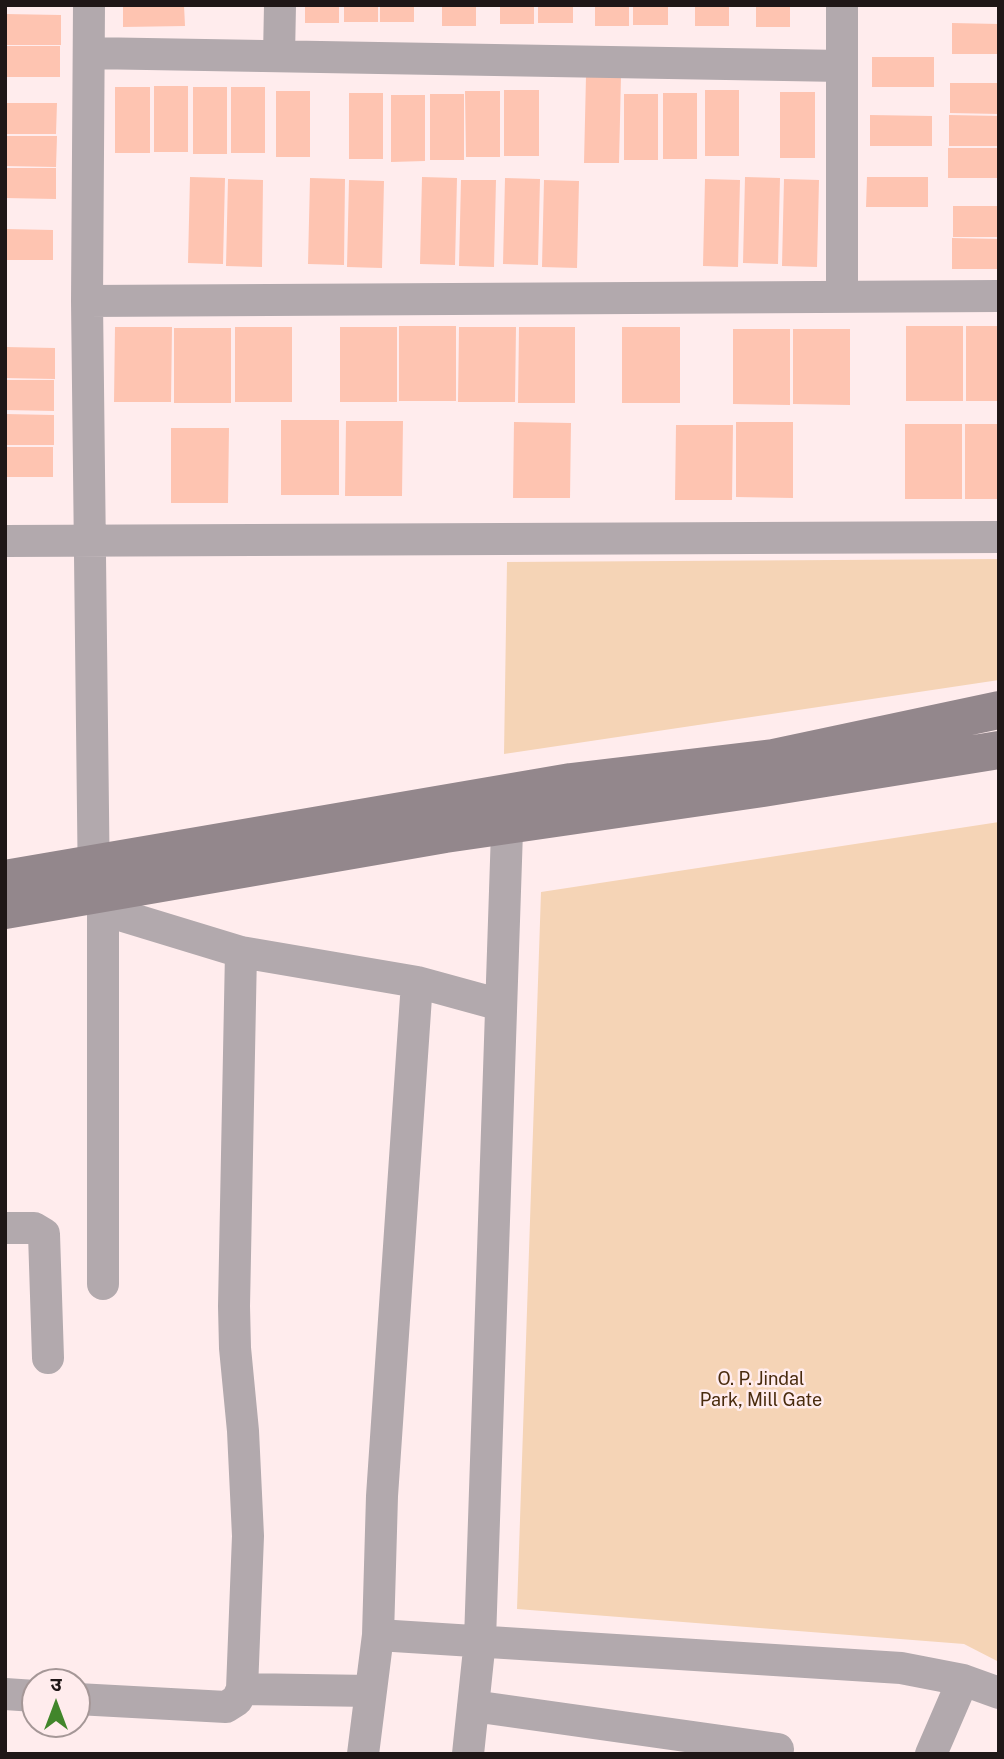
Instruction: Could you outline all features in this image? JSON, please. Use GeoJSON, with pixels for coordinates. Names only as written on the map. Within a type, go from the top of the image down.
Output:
{"type":"FeatureCollection","features":[{"type":"Feature","properties":{"kind":"main road"},"geometry":{"type":"LineString","coordinates":[[508,808],[571,782],[773,758],[999,710]]}},
{"type":"Feature","properties":{"kind":"main road"},"geometry":{"type":"LineString","coordinates":[[5,910],[97,888],[508,808],[763,788],[999,750]]}},
{"type":"Feature","properties":{"kind":"main road"},"geometry":{"type":"LineString","coordinates":[[5,879],[97,888]]}},
{"type":"Feature","properties":{"kind":"street"},"geometry":{"type":"LineString","coordinates":[[89,5],[89,541],[103,1284]]}},
{"type":"Feature","properties":{"kind":"street"},"geometry":{"type":"LineString","coordinates":[[279,56],[280,5]]}},
{"type":"Feature","properties":{"kind":"street"},"geometry":{"type":"LineString","coordinates":[[842,5],[842,297]]}},
{"type":"Feature","properties":{"kind":"street"},"geometry":{"type":"LineString","coordinates":[[89,53],[842,66]]}},
{"type":"Feature","properties":{"kind":"street"},"geometry":{"type":"LineString","coordinates":[[87,301],[999,296]]}},
{"type":"Feature","properties":{"kind":"street"},"geometry":{"type":"LineString","coordinates":[[5,541],[999,537]]}},
{"type":"Feature","properties":{"kind":"street"},"geometry":{"type":"LineString","coordinates":[[468,1754],[480,1640],[508,808]]}},
{"type":"Feature","properties":{"kind":"street"},"geometry":{"type":"LineString","coordinates":[[97,888],[113,913],[241,952],[417,982],[501,1005]]}},
{"type":"Feature","properties":{"kind":"street"},"geometry":{"type":"LineString","coordinates":[[91,1700],[226,1707],[237,1700],[242,1689],[248,1536],[243,1431],[234,1348],[241,952]]}},
{"type":"Feature","properties":{"kind":"street"},"geometry":{"type":"LineString","coordinates":[[363,1754],[378,1635],[382,1496],[417,982]]}},
{"type":"Feature","properties":{"kind":"street"},"geometry":{"type":"LineString","coordinates":[[5,1228],[34,1228],[44,1234],[48,1358]]}},
{"type":"Feature","properties":{"kind":"street"},"geometry":{"type":"LineString","coordinates":[[378,1635],[901,1668],[962,1680],[999,1693]]}},
{"type":"Feature","properties":{"kind":"street"},"geometry":{"type":"LineString","coordinates":[[930,1754],[962,1680]]}},
{"type":"Feature","properties":{"kind":"street"},"geometry":{"type":"LineString","coordinates":[[242,1689],[371,1691]]}},
{"type":"Feature","properties":{"kind":"street"},"geometry":{"type":"LineString","coordinates":[[473,1706],[778,1749]]}},
{"type":"Feature","properties":{"kind":"green space"},"geometry":{"type":"Polygon","coordinates":[[[999,559],[999,680],[504,754],[507,562],[999,559]]]}},
{"type":"Feature","properties":{"kind":"green space","name":"O. P. Jindal Park, Mill Gate"},"geometry":{"type":"Polygon","coordinates":[[[999,822],[999,1662],[964,1644],[517,1609],[541,892],[999,822]]]}},
{"type":"Feature","properties":{"kind":"building"},"geometry":{"type":"Polygon","coordinates":[[[123,5],[184,5],[185,26],[123,27],[123,5]]]}},
{"type":"Feature","properties":{"kind":"building"},"geometry":{"type":"Polygon","coordinates":[[[305,5],[339,5],[339,23],[305,23],[305,5]]]}},
{"type":"Feature","properties":{"kind":"building"},"geometry":{"type":"Polygon","coordinates":[[[344,5],[378,5],[378,22],[344,22],[344,5]]]}},
{"type":"Feature","properties":{"kind":"building"},"geometry":{"type":"Polygon","coordinates":[[[380,5],[414,5],[414,22],[380,22],[380,5]]]}},
{"type":"Feature","properties":{"kind":"building"},"geometry":{"type":"Polygon","coordinates":[[[442,5],[476,5],[476,26],[442,26],[442,5]]]}},
{"type":"Feature","properties":{"kind":"building"},"geometry":{"type":"Polygon","coordinates":[[[500,5],[534,5],[534,24],[500,24],[500,5]]]}},
{"type":"Feature","properties":{"kind":"building"},"geometry":{"type":"Polygon","coordinates":[[[538,5],[573,5],[573,23],[538,23],[538,5]]]}},
{"type":"Feature","properties":{"kind":"building"},"geometry":{"type":"Polygon","coordinates":[[[595,5],[629,5],[629,26],[595,26],[595,5]]]}},
{"type":"Feature","properties":{"kind":"building"},"geometry":{"type":"Polygon","coordinates":[[[633,5],[668,5],[668,25],[633,25],[633,5]]]}},
{"type":"Feature","properties":{"kind":"building"},"geometry":{"type":"Polygon","coordinates":[[[695,5],[729,5],[729,26],[695,26],[695,5]]]}},
{"type":"Feature","properties":{"kind":"building"},"geometry":{"type":"Polygon","coordinates":[[[756,5],[790,5],[790,27],[756,27],[756,5]]]}},
{"type":"Feature","properties":{"kind":"building"},"geometry":{"type":"Polygon","coordinates":[[[5,14],[61,15],[61,45],[5,45],[5,14]]]}},
{"type":"Feature","properties":{"kind":"building"},"geometry":{"type":"Polygon","coordinates":[[[952,23],[999,24],[999,54],[952,54],[952,23]]]}},
{"type":"Feature","properties":{"kind":"building"},"geometry":{"type":"Polygon","coordinates":[[[5,46],[60,46],[60,77],[5,77],[5,46]]]}},
{"type":"Feature","properties":{"kind":"building"},"geometry":{"type":"Polygon","coordinates":[[[872,57],[934,57],[934,87],[872,87],[872,57]]]}},
{"type":"Feature","properties":{"kind":"building"},"geometry":{"type":"Polygon","coordinates":[[[586,76],[621,76],[619,163],[584,163],[586,76]]]}},
{"type":"Feature","properties":{"kind":"building"},"geometry":{"type":"Polygon","coordinates":[[[950,83],[999,83],[999,114],[950,113],[950,83]]]}},
{"type":"Feature","properties":{"kind":"building"},"geometry":{"type":"Polygon","coordinates":[[[154,86],[188,86],[188,152],[154,152],[154,86]]]}},
{"type":"Feature","properties":{"kind":"building"},"geometry":{"type":"Polygon","coordinates":[[[115,87],[150,87],[150,153],[115,153],[115,87]]]}},
{"type":"Feature","properties":{"kind":"building"},"geometry":{"type":"Polygon","coordinates":[[[193,87],[227,87],[227,154],[193,154],[193,87]]]}},
{"type":"Feature","properties":{"kind":"building"},"geometry":{"type":"Polygon","coordinates":[[[231,87],[265,87],[265,153],[231,153],[231,87]]]}},
{"type":"Feature","properties":{"kind":"building"},"geometry":{"type":"Polygon","coordinates":[[[504,90],[539,90],[539,156],[504,156],[504,90]]]}},
{"type":"Feature","properties":{"kind":"building"},"geometry":{"type":"Polygon","coordinates":[[[705,90],[739,90],[739,156],[705,156],[705,90]]]}},
{"type":"Feature","properties":{"kind":"building"},"geometry":{"type":"Polygon","coordinates":[[[276,91],[310,91],[310,157],[276,157],[276,91]]]}},
{"type":"Feature","properties":{"kind":"building"},"geometry":{"type":"Polygon","coordinates":[[[465,91],[500,91],[500,157],[466,157],[465,91]]]}},
{"type":"Feature","properties":{"kind":"building"},"geometry":{"type":"Polygon","coordinates":[[[780,92],[815,92],[815,158],[780,158],[780,92]]]}},
{"type":"Feature","properties":{"kind":"building"},"geometry":{"type":"Polygon","coordinates":[[[349,93],[383,93],[383,159],[349,159],[349,93]]]}},
{"type":"Feature","properties":{"kind":"building"},"geometry":{"type":"Polygon","coordinates":[[[663,93],[697,93],[697,159],[663,159],[663,93]]]}},
{"type":"Feature","properties":{"kind":"building"},"geometry":{"type":"Polygon","coordinates":[[[430,94],[464,94],[464,160],[430,160],[430,94]]]}},
{"type":"Feature","properties":{"kind":"building"},"geometry":{"type":"Polygon","coordinates":[[[624,94],[658,94],[658,160],[624,160],[624,94]]]}},
{"type":"Feature","properties":{"kind":"building"},"geometry":{"type":"Polygon","coordinates":[[[391,95],[425,95],[425,161],[391,162],[391,95]]]}},
{"type":"Feature","properties":{"kind":"building"},"geometry":{"type":"Polygon","coordinates":[[[5,103],[57,103],[56,134],[5,134],[5,103]]]}},
{"type":"Feature","properties":{"kind":"building"},"geometry":{"type":"Polygon","coordinates":[[[870,115],[932,116],[932,146],[870,146],[870,115]]]}},
{"type":"Feature","properties":{"kind":"building"},"geometry":{"type":"Polygon","coordinates":[[[949,115],[999,116],[999,146],[949,146],[949,115]]]}},
{"type":"Feature","properties":{"kind":"building"},"geometry":{"type":"Polygon","coordinates":[[[5,136],[57,136],[56,167],[5,166],[5,136]]]}},
{"type":"Feature","properties":{"kind":"building"},"geometry":{"type":"Polygon","coordinates":[[[948,148],[999,148],[999,178],[948,178],[948,148]]]}},
{"type":"Feature","properties":{"kind":"building"},"geometry":{"type":"Polygon","coordinates":[[[5,168],[56,168],[56,199],[5,198],[5,168]]]}},
{"type":"Feature","properties":{"kind":"building"},"geometry":{"type":"Polygon","coordinates":[[[190,177],[225,178],[223,264],[188,263],[190,177]]]}},
{"type":"Feature","properties":{"kind":"building"},"geometry":{"type":"Polygon","coordinates":[[[422,177],[457,178],[455,265],[420,264],[422,177]]]}},
{"type":"Feature","properties":{"kind":"building"},"geometry":{"type":"Polygon","coordinates":[[[745,177],[780,178],[778,264],[743,263],[745,177]]]}},
{"type":"Feature","properties":{"kind":"building"},"geometry":{"type":"Polygon","coordinates":[[[867,177],[928,177],[928,207],[866,207],[867,177]]]}},
{"type":"Feature","properties":{"kind":"building"},"geometry":{"type":"Polygon","coordinates":[[[310,178],[345,179],[344,265],[308,264],[310,178]]]}},
{"type":"Feature","properties":{"kind":"building"},"geometry":{"type":"Polygon","coordinates":[[[505,178],[540,179],[538,265],[503,264],[505,178]]]}},
{"type":"Feature","properties":{"kind":"building"},"geometry":{"type":"Polygon","coordinates":[[[228,179],[263,180],[262,267],[226,266],[228,179]]]}},
{"type":"Feature","properties":{"kind":"building"},"geometry":{"type":"Polygon","coordinates":[[[705,179],[740,180],[738,267],[703,266],[705,179]]]}},
{"type":"Feature","properties":{"kind":"building"},"geometry":{"type":"Polygon","coordinates":[[[784,179],[819,180],[817,267],[782,266],[784,179]]]}},
{"type":"Feature","properties":{"kind":"building"},"geometry":{"type":"Polygon","coordinates":[[[349,180],[384,181],[382,268],[347,267],[349,180]]]}},
{"type":"Feature","properties":{"kind":"building"},"geometry":{"type":"Polygon","coordinates":[[[461,180],[496,180],[494,267],[459,266],[461,180]]]}},
{"type":"Feature","properties":{"kind":"building"},"geometry":{"type":"Polygon","coordinates":[[[544,180],[579,181],[577,268],[542,267],[544,180]]]}},
{"type":"Feature","properties":{"kind":"building"},"geometry":{"type":"Polygon","coordinates":[[[953,206],[999,206],[999,237],[953,237],[953,206]]]}},
{"type":"Feature","properties":{"kind":"building"},"geometry":{"type":"Polygon","coordinates":[[[5,229],[53,230],[53,260],[5,260],[5,229]]]}},
{"type":"Feature","properties":{"kind":"building"},"geometry":{"type":"Polygon","coordinates":[[[952,238],[999,239],[999,269],[952,269],[952,238]]]}},
{"type":"Feature","properties":{"kind":"building"},"geometry":{"type":"Polygon","coordinates":[[[399,326],[456,326],[456,401],[399,401],[399,326]]]}},
{"type":"Feature","properties":{"kind":"building"},"geometry":{"type":"Polygon","coordinates":[[[906,326],[963,326],[963,401],[906,401],[906,326]]]}},
{"type":"Feature","properties":{"kind":"building"},"geometry":{"type":"Polygon","coordinates":[[[966,326],[999,326],[999,401],[966,401],[966,326]]]}},
{"type":"Feature","properties":{"kind":"building"},"geometry":{"type":"Polygon","coordinates":[[[115,327],[172,327],[171,402],[114,402],[115,327]]]}},
{"type":"Feature","properties":{"kind":"building"},"geometry":{"type":"Polygon","coordinates":[[[235,327],[292,327],[292,402],[235,402],[235,327]]]}},
{"type":"Feature","properties":{"kind":"building"},"geometry":{"type":"Polygon","coordinates":[[[340,327],[397,327],[397,402],[340,402],[340,327]]]}},
{"type":"Feature","properties":{"kind":"building"},"geometry":{"type":"Polygon","coordinates":[[[459,327],[516,327],[515,402],[458,402],[459,327]]]}},
{"type":"Feature","properties":{"kind":"building"},"geometry":{"type":"Polygon","coordinates":[[[519,327],[575,327],[575,403],[518,403],[519,327]]]}},
{"type":"Feature","properties":{"kind":"building"},"geometry":{"type":"Polygon","coordinates":[[[622,327],[680,327],[680,403],[622,403],[622,327]]]}},
{"type":"Feature","properties":{"kind":"building"},"geometry":{"type":"Polygon","coordinates":[[[174,328],[231,328],[231,403],[174,403],[174,328]]]}},
{"type":"Feature","properties":{"kind":"building"},"geometry":{"type":"Polygon","coordinates":[[[733,329],[790,329],[790,405],[733,404],[733,329]]]}},
{"type":"Feature","properties":{"kind":"building"},"geometry":{"type":"Polygon","coordinates":[[[793,329],[850,329],[850,405],[793,404],[793,329]]]}},
{"type":"Feature","properties":{"kind":"building"},"geometry":{"type":"Polygon","coordinates":[[[5,347],[55,348],[55,379],[5,378],[5,347]]]}},
{"type":"Feature","properties":{"kind":"building"},"geometry":{"type":"Polygon","coordinates":[[[5,380],[54,380],[54,411],[5,410],[5,380]]]}},
{"type":"Feature","properties":{"kind":"building"},"geometry":{"type":"Polygon","coordinates":[[[5,414],[54,415],[54,445],[5,445],[5,414]]]}},
{"type":"Feature","properties":{"kind":"building"},"geometry":{"type":"Polygon","coordinates":[[[281,420],[339,420],[339,495],[281,495],[281,420]]]}},
{"type":"Feature","properties":{"kind":"building"},"geometry":{"type":"Polygon","coordinates":[[[346,421],[403,421],[402,496],[345,496],[346,421]]]}},
{"type":"Feature","properties":{"kind":"building"},"geometry":{"type":"Polygon","coordinates":[[[514,422],[571,423],[570,498],[513,498],[514,422]]]}},
{"type":"Feature","properties":{"kind":"building"},"geometry":{"type":"Polygon","coordinates":[[[736,422],[793,422],[793,498],[736,497],[736,422]]]}},
{"type":"Feature","properties":{"kind":"building"},"geometry":{"type":"Polygon","coordinates":[[[905,424],[962,424],[962,499],[905,499],[905,424]]]}},
{"type":"Feature","properties":{"kind":"building"},"geometry":{"type":"Polygon","coordinates":[[[965,424],[999,424],[999,499],[965,499],[965,424]]]}},
{"type":"Feature","properties":{"kind":"building"},"geometry":{"type":"Polygon","coordinates":[[[676,425],[733,425],[732,500],[675,500],[676,425]]]}},
{"type":"Feature","properties":{"kind":"building"},"geometry":{"type":"Polygon","coordinates":[[[171,428],[229,428],[228,503],[171,503],[171,428]]]}},
{"type":"Feature","properties":{"kind":"building"},"geometry":{"type":"Polygon","coordinates":[[[5,447],[53,447],[53,477],[5,477],[5,447]]]}}]}
